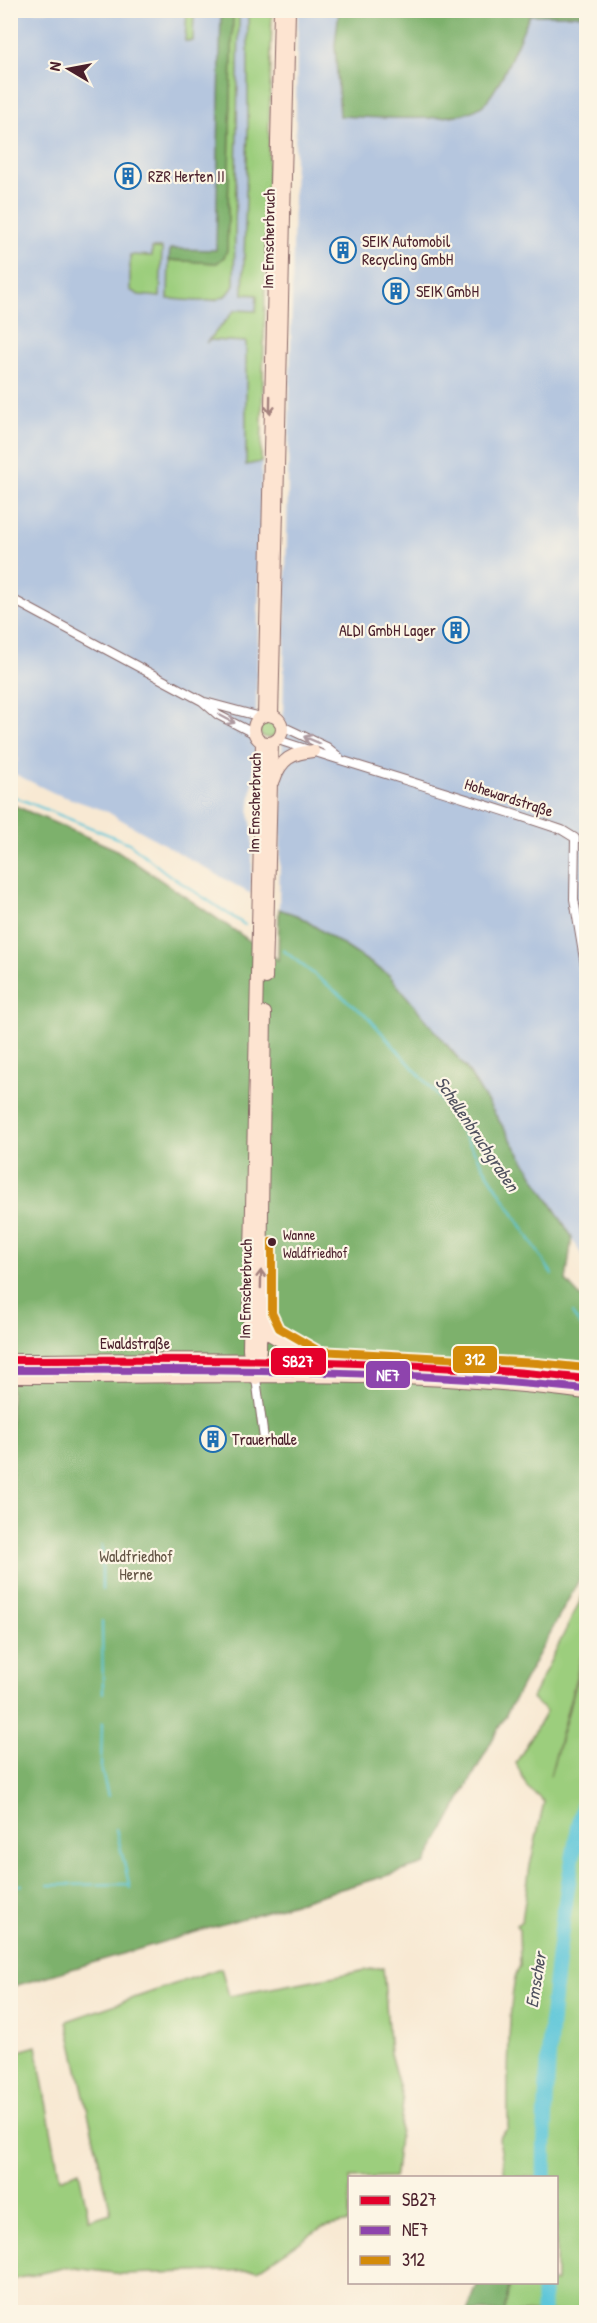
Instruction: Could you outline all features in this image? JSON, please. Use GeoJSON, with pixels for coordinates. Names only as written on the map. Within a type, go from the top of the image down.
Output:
{"type":"FeatureCollection","features":[{"type":"Feature","properties":{"kind":"main road","name":"Im Emscherbruch"},"geometry":{"type":"LineString","coordinates":[[274,468],[280,10]]}},
{"type":"Feature","properties":{"kind":"main road","name":"Im Emscherbruch"},"geometry":{"type":"LineString","coordinates":[[254,1360],[261,1316],[271,793],[267,740],[255,724],[266,716],[289,10]]}},
{"type":"Feature","properties":{"kind":"main road"},"geometry":{"type":"LineString","coordinates":[[266,716],[282,726]]}},
{"type":"Feature","properties":{"kind":"main road","name":"Im Emscherbruch"},"geometry":{"type":"LineString","coordinates":[[256,1378],[254,1360],[267,740],[282,726]]}},
{"type":"Feature","properties":{"kind":"main road"},"geometry":{"type":"LineString","coordinates":[[271,793],[278,768],[287,758],[298,753],[313,752]]}},
{"type":"Feature","properties":{"kind":"main road"},"geometry":{"type":"LineString","coordinates":[[261,1316],[271,1335],[316,1362]]}},
{"type":"Feature","properties":{"kind":"main road","name":"Ewaldstraße"},"geometry":{"type":"LineString","coordinates":[[10,1360],[316,1362],[536,1372],[586,1379]]}},
{"type":"Feature","properties":{"kind":"main road","name":"Ewaldstraße"},"geometry":{"type":"LineString","coordinates":[[10,1377],[399,1379],[540,1386],[586,1393]]}},
{"type":"Feature","properties":{"kind":"street","name":"Hohewardstraße"},"geometry":{"type":"LineString","coordinates":[[10,598],[202,701],[218,715],[267,740],[339,758],[562,830],[575,838],[574,899],[586,971]]}},
{"type":"Feature","properties":{"kind":"street","name":"Hohewardstraße"},"geometry":{"type":"LineString","coordinates":[[202,701],[266,716]]}},
{"type":"Feature","properties":{"kind":"street","name":"Hohewardstraße"},"geometry":{"type":"LineString","coordinates":[[282,726],[327,747],[339,758]]}},
{"type":"Feature","properties":{"kind":"street"},"geometry":{"type":"LineString","coordinates":[[256,1378],[264,1439]]}},
{"type":"Feature","properties":{"kind":"shaded area"},"geometry":{"type":"Polygon","coordinates":[[[10,11],[272,11],[255,762],[249,813],[253,833],[251,894],[106,811],[54,793],[11,772],[18,759],[10,755],[10,11]]]}},
{"type":"Feature","properties":{"kind":"shaded area"},"geometry":{"type":"Polygon","coordinates":[[[298,11],[586,11],[586,1262],[466,1068],[390,975],[299,916],[279,909],[298,11]]]}},
{"type":"Feature","properties":{"kind":"green space"},"geometry":{"type":"Polygon","coordinates":[[[586,10],[586,15],[530,15],[491,96],[473,111],[437,117],[394,118],[340,116],[335,45],[339,11],[586,10]]]}},
{"type":"Feature","properties":{"kind":"green space"},"geometry":{"type":"Polygon","coordinates":[[[187,11],[194,11],[193,41],[185,41],[187,11]]]}},
{"type":"Feature","properties":{"kind":"green space"},"geometry":{"type":"Polygon","coordinates":[[[221,11],[233,11],[227,250],[224,257],[217,263],[169,260],[170,249],[216,250],[221,11]]]}},
{"type":"Feature","properties":{"kind":"green space"},"geometry":{"type":"Polygon","coordinates":[[[233,11],[239,11],[234,285],[229,292],[214,300],[168,299],[169,260],[217,263],[224,257],[227,250],[233,11]]]}},
{"type":"Feature","properties":{"kind":"green space"},"geometry":{"type":"Polygon","coordinates":[[[248,11],[272,11],[261,462],[246,465],[246,342],[210,340],[206,343],[235,310],[256,311],[257,295],[243,294],[248,128],[248,11]]]}},
{"type":"Feature","properties":{"kind":"green space"},"geometry":{"type":"Polygon","coordinates":[[[152,248],[162,248],[160,297],[139,295],[130,290],[130,255],[152,256],[152,248]]]}},
{"type":"Feature","properties":{"kind":"green space"},"geometry":{"type":"Polygon","coordinates":[[[268,720],[274,723],[277,729],[274,735],[268,738],[262,735],[259,729],[262,723],[268,720]]]}},
{"type":"Feature","properties":{"kind":"green space","name":"Waldfriedhof Herne"},"geometry":{"type":"Polygon","coordinates":[[[11,804],[115,849],[278,960],[279,909],[299,916],[389,975],[466,1068],[572,1237],[566,1281],[586,1303],[586,1567],[425,1864],[11,1987],[11,804]]]}},
{"type":"Feature","properties":{"kind":"green space"},"geometry":{"type":"Polygon","coordinates":[[[586,1589],[586,1639],[550,1776],[586,1649],[586,2312],[504,2312],[510,2284],[558,2284],[558,2176],[505,2176],[499,2138],[508,2128],[510,2017],[515,1977],[520,1966],[519,1930],[516,1925],[522,1921],[530,1866],[544,1802],[527,1787],[516,1763],[546,1712],[532,1698],[586,1589]]]}},
{"type":"Feature","properties":{"kind":"green space"},"geometry":{"type":"Polygon","coordinates":[[[383,1967],[390,2053],[403,2101],[394,2176],[348,2176],[348,2222],[321,2228],[258,2270],[122,2274],[67,2267],[11,2280],[11,2054],[36,2046],[60,2179],[79,2171],[89,2220],[111,2213],[67,2021],[221,1968],[229,1996],[383,1967]]]}},
{"type":"Feature","properties":{"kind":"green space"},"geometry":{"type":"Polygon","coordinates":[[[478,2284],[510,2284],[504,2312],[467,2312],[478,2284]]]}},
{"type":"Feature","properties":{"kind":"waterway","name":"Schellenbruchgraben"},"geometry":{"type":"LineString","coordinates":[[10,795],[129,843],[165,872],[245,925]]}},
{"type":"Feature","properties":{"kind":"waterway","name":"Schellenbruchgraben"},"geometry":{"type":"LineString","coordinates":[[283,950],[367,1016],[440,1098],[552,1274]]}},
{"type":"Feature","properties":{"kind":"waterway","name":"Schellenbruchgraben"},"geometry":{"type":"LineString","coordinates":[[572,1313],[586,1330]]}},
{"type":"Feature","properties":{"kind":"waterway"},"geometry":{"type":"LineString","coordinates":[[102,1545],[102,1590]]}},
{"type":"Feature","properties":{"kind":"waterway"},"geometry":{"type":"LineString","coordinates":[[102,1621],[103,1693]]}},
{"type":"Feature","properties":{"kind":"waterway"},"geometry":{"type":"LineString","coordinates":[[102,1723],[101,1768],[108,1796]]}},
{"type":"Feature","properties":{"kind":"waterway","name":"Emscher"},"geometry":{"type":"LineString","coordinates":[[544,2176],[547,2080],[555,1983],[568,1887],[586,1791]]}},
{"type":"Feature","properties":{"kind":"waterway"},"geometry":{"type":"LineString","coordinates":[[116,1829],[130,1888]]}},
{"type":"Feature","properties":{"kind":"waterway"},"geometry":{"type":"LineString","coordinates":[[48,1885],[129,1884]]}},
{"type":"Feature","properties":{"kind":"waterway"},"geometry":{"type":"LineString","coordinates":[[10,1885],[22,1885]]}},
{"type":"Feature","properties":{"kind":"waterway","name":"Emscher"},"geometry":{"type":"LineString","coordinates":[[543,2284],[543,2312]]}},
{"type":"Feature","properties":{"kind":"transit line","name":"312"},"geometry":{"type":"LineString","coordinates":[[272,1241],[272,1313],[279,1328],[319,1351],[537,1363],[586,1368]]}},
{"type":"Feature","properties":{"kind":"transit line","name":"SB27"},"geometry":{"type":"LineString","coordinates":[[10,1360],[370,1363],[586,1379]]}},
{"type":"Feature","properties":{"kind":"transit line","name":"NE7"},"geometry":{"type":"LineString","coordinates":[[10,1370],[226,1370],[370,1374],[442,1377],[585,1389]]}},
{"type":"Feature","properties":{"kind":"place","name":"RZR Herten II"},"geometry":{"type":"Point","coordinates":[128,176]}},
{"type":"Feature","properties":{"kind":"place","name":"SEIK Automobil Recycling GmbH"},"geometry":{"type":"Point","coordinates":[343,250]}},
{"type":"Feature","properties":{"kind":"place","name":"SEIK GmbH"},"geometry":{"type":"Point","coordinates":[396,291]}},
{"type":"Feature","properties":{"kind":"place","name":"ALDI GmbH Lager"},"geometry":{"type":"Point","coordinates":[456,630]}},
{"type":"Feature","properties":{"kind":"place","name":"Wanne Waldfriedhof"},"geometry":{"type":"Point","coordinates":[272,1242]}},
{"type":"Feature","properties":{"kind":"place","name":"Trauerhalle"},"geometry":{"type":"Point","coordinates":[213,1439]}}]}
